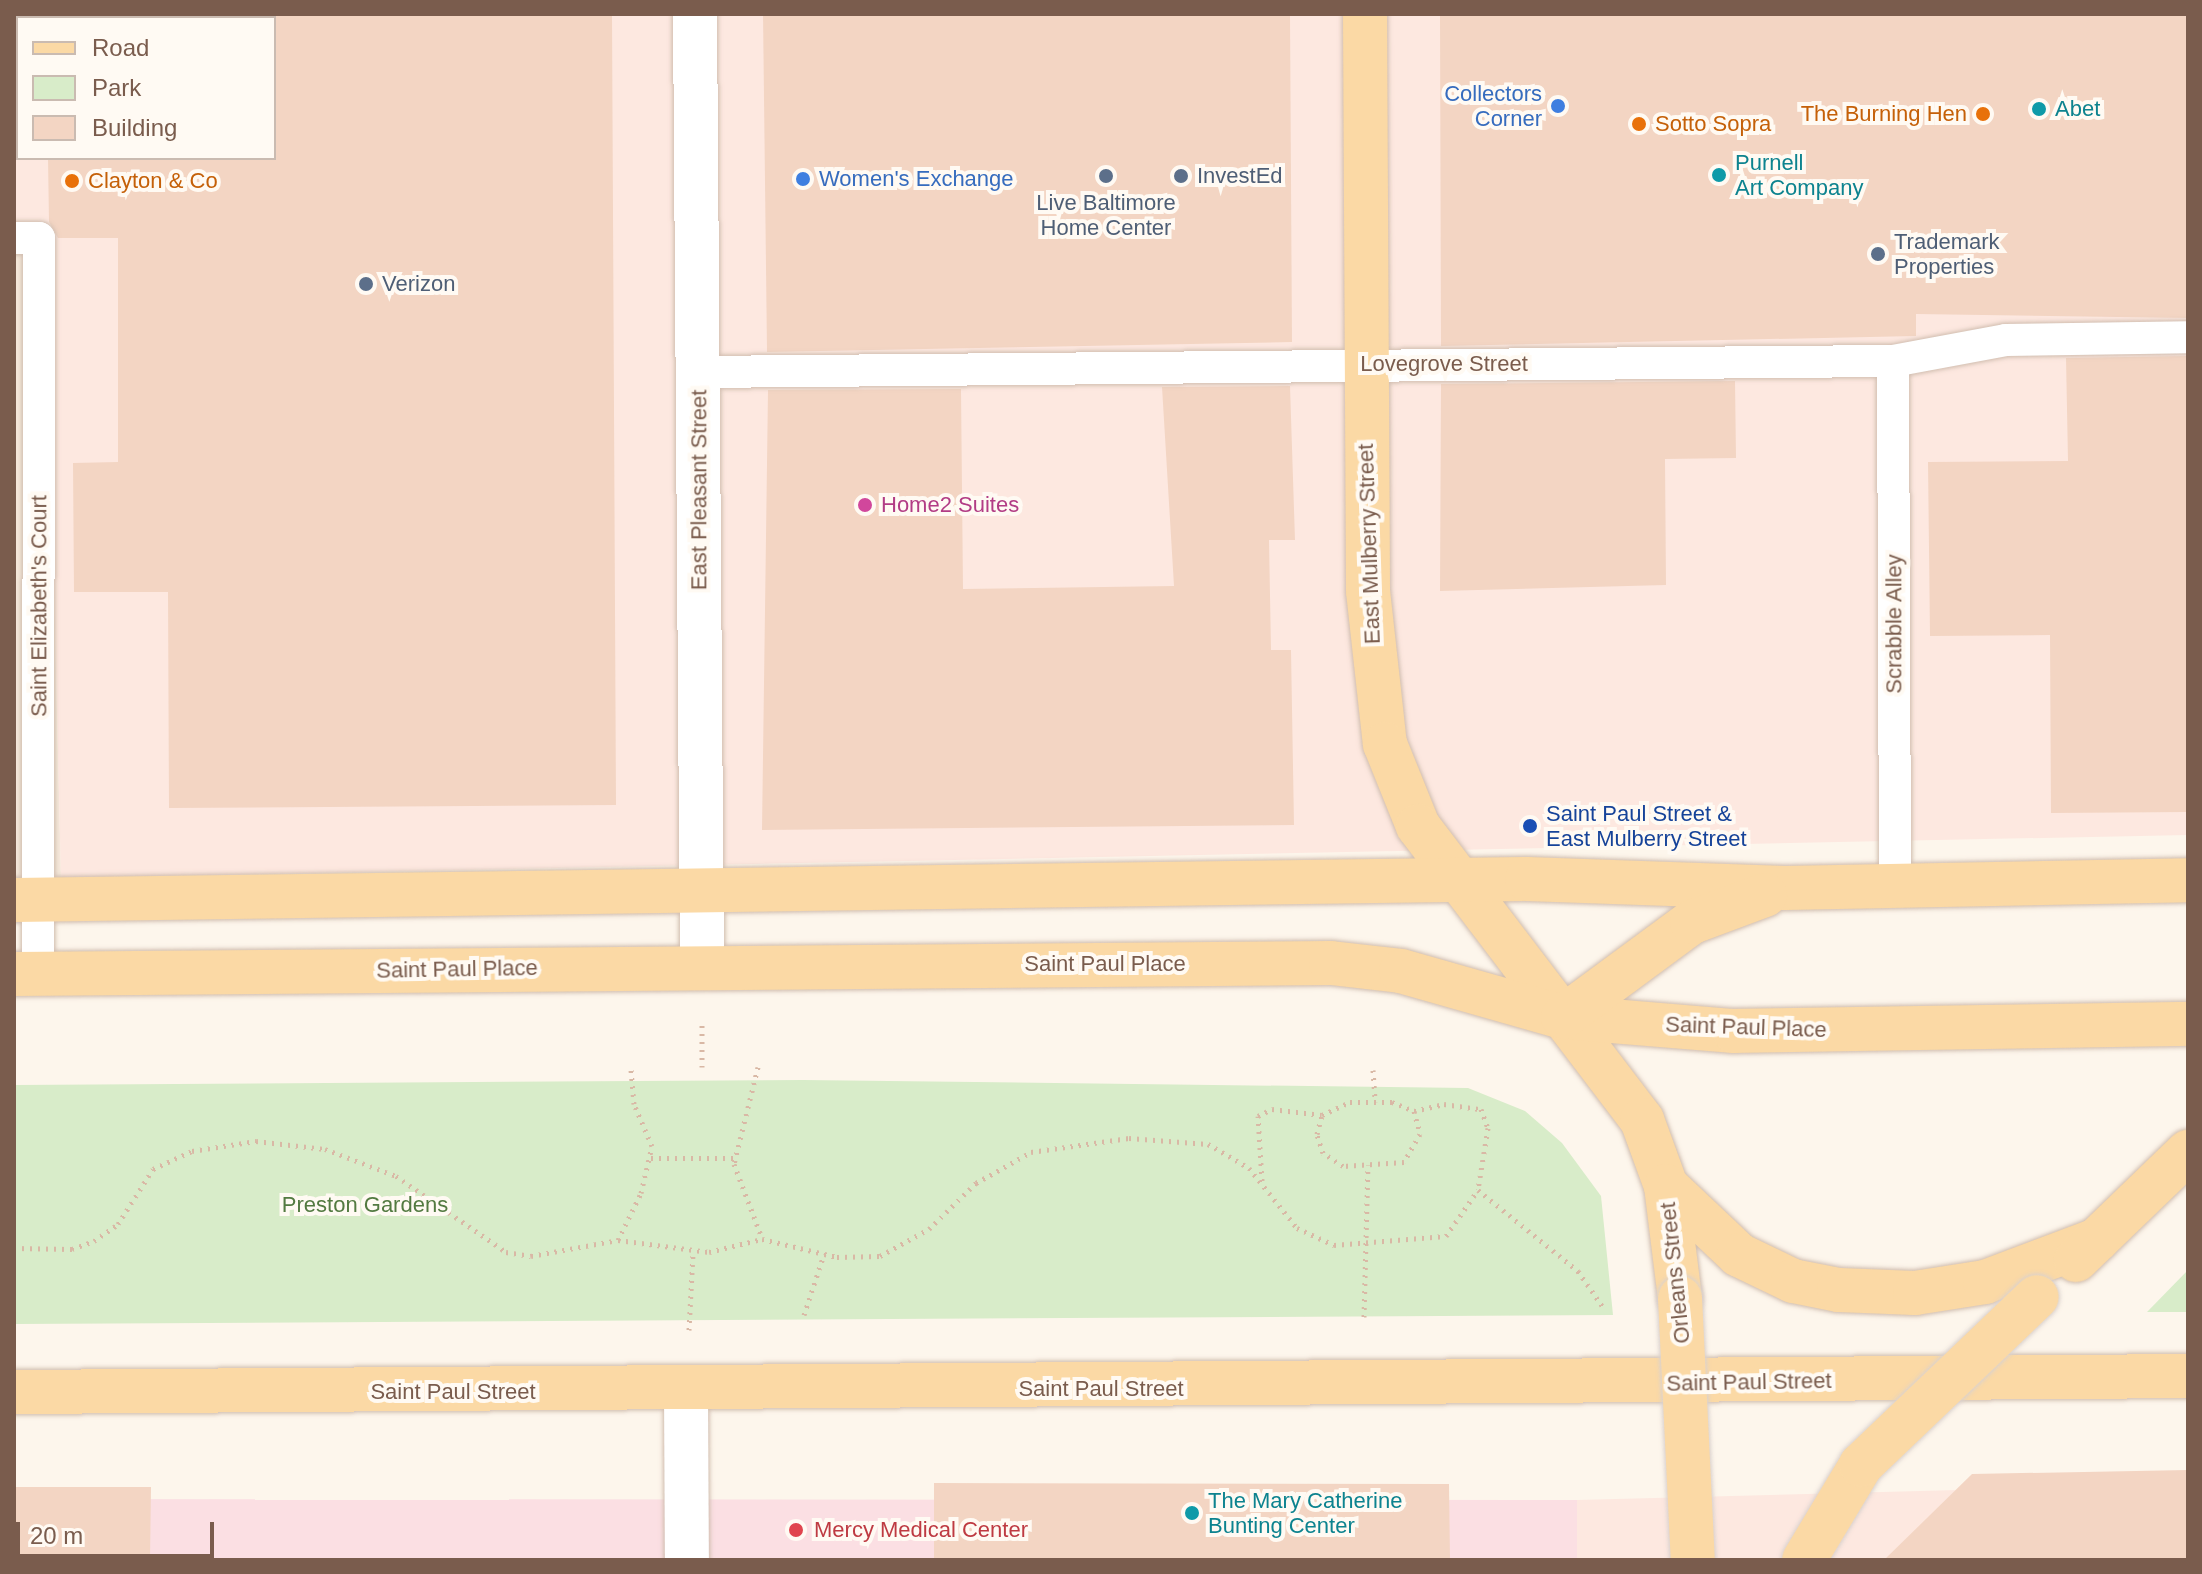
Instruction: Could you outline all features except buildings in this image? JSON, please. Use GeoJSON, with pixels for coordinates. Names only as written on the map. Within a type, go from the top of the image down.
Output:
{"type":"FeatureCollection","features":[{"type":"Feature","properties":{"kind":"main road","name":"East Mulberry Street"},"geometry":{"type":"LineString","coordinates":[[1365,14],[1368,591],[1385,744],[1398,790],[1459,882],[1563,1017]]}},
{"type":"Feature","properties":{"kind":"main road"},"geometry":{"type":"LineString","coordinates":[[26,900],[1459,882],[1785,888],[2188,880]]}},
{"type":"Feature","properties":{"kind":"main road"},"geometry":{"type":"LineString","coordinates":[[1563,1017],[1692,922],[1785,888]]}},
{"type":"Feature","properties":{"kind":"main road","name":"Saint Paul Place"},"geometry":{"type":"LineString","coordinates":[[26,974],[1331,963],[1401,971],[1563,1017],[1734,1031],[2188,1024]]}},
{"type":"Feature","properties":{"kind":"main road","name":"Orleans Street"},"geometry":{"type":"LineString","coordinates":[[1563,1017],[1642,1120],[1666,1186],[1680,1298],[1693,1560]]}},
{"type":"Feature","properties":{"kind":"main road"},"geometry":{"type":"LineString","coordinates":[[1804,1560],[1861,1465],[2188,1152]]}},
{"type":"Feature","properties":{"kind":"main road"},"geometry":{"type":"LineString","coordinates":[[1666,1186],[1739,1255],[1793,1281],[1839,1290],[1915,1293],[1985,1282],[2097,1240]]}},
{"type":"Feature","properties":{"kind":"main road","name":"Saint Paul Street"},"geometry":{"type":"LineString","coordinates":[[14,1392],[686,1391],[2188,1376]]}},
{"type":"Feature","properties":{"kind":"street","name":"East Pleasant Street"},"geometry":{"type":"LineString","coordinates":[[695,14],[702,966]]}},
{"type":"Feature","properties":{"kind":"street"},"geometry":{"type":"LineString","coordinates":[[686,1391],[687,1560]]}},
{"type":"Feature","properties":{"kind":"lane","name":"Saint Elizabeth's Court"},"geometry":{"type":"LineString","coordinates":[[26,974],[27,238]]}},
{"type":"Feature","properties":{"kind":"lane","name":"Lovegrove Street"},"geometry":{"type":"LineString","coordinates":[[698,372],[1893,361],[2006,340],[2188,337]]}},
{"type":"Feature","properties":{"kind":"lane","name":"Scrabble Alley"},"geometry":{"type":"LineString","coordinates":[[1893,361],[1895,886]]}},
{"type":"Feature","properties":{"kind":"path"},"geometry":{"type":"LineString","coordinates":[[758,1067],[755,1102],[737,1131],[734,1158],[762,1239]]}},
{"type":"Feature","properties":{"kind":"path"},"geometry":{"type":"LineString","coordinates":[[618,1240],[651,1158],[631,1068]]}},
{"type":"Feature","properties":{"kind":"path"},"geometry":{"type":"LineString","coordinates":[[1373,1070],[1375,1102]]}},
{"type":"Feature","properties":{"kind":"path"},"geometry":{"type":"LineString","coordinates":[[14,1248],[72,1249],[94,1241],[118,1224],[153,1169],[192,1151],[256,1141],[325,1149],[396,1176],[506,1252],[531,1256],[618,1240],[693,1253],[762,1239],[824,1254],[880,1256],[929,1229],[976,1183],[1031,1152],[1129,1138],[1208,1144],[1262,1182],[1297,1228],[1334,1245],[1367,1244],[1446,1236],[1478,1190],[1488,1128],[1481,1109],[1444,1104],[1414,1111],[1375,1102],[1340,1104],[1322,1115],[1272,1109],[1258,1116],[1262,1182]]}},
{"type":"Feature","properties":{"kind":"path"},"geometry":{"type":"LineString","coordinates":[[1322,1115],[1317,1134],[1323,1153],[1343,1166],[1368,1165],[1404,1162],[1414,1152],[1420,1134],[1414,1111]]}},
{"type":"Feature","properties":{"kind":"path"},"geometry":{"type":"LineString","coordinates":[[651,1158],[734,1158]]}},
{"type":"Feature","properties":{"kind":"path"},"geometry":{"type":"LineString","coordinates":[[1364,1317],[1368,1165]]}},
{"type":"Feature","properties":{"kind":"path"},"geometry":{"type":"LineString","coordinates":[[1478,1190],[1578,1271],[1605,1310]]}},
{"type":"Feature","properties":{"kind":"path"},"geometry":{"type":"LineString","coordinates":[[692,1278],[693,1253]]}},
{"type":"Feature","properties":{"kind":"path"},"geometry":{"type":"LineString","coordinates":[[804,1315],[824,1254]]}},
{"type":"Feature","properties":{"kind":"shaded area"},"geometry":{"type":"Polygon","coordinates":[[[14,14],[2188,14],[2188,835],[61,878],[46,251],[14,250],[14,14]]]}},
{"type":"Feature","properties":{"kind":"shaded area"},"geometry":{"type":"Polygon","coordinates":[[[14,250],[46,251],[61,878],[14,880],[14,250]]]}},
{"type":"Feature","properties":{"kind":"shaded area"},"geometry":{"type":"Polygon","coordinates":[[[2188,1484],[2188,1560],[1577,1560],[1577,1500],[2188,1484]]]}},
{"type":"Feature","properties":{"kind":"shaded area","name":"Mercy Medical Center"},"geometry":{"type":"Polygon","coordinates":[[[14,1499],[1577,1500],[1577,1560],[14,1560],[14,1499]]]}},
{"type":"Feature","properties":{"kind":"green space","name":"Preston Gardens"},"geometry":{"type":"Polygon","coordinates":[[[803,1080],[1468,1088],[1525,1111],[1562,1143],[1601,1196],[1613,1315],[14,1324],[14,1085],[803,1080]]]}},
{"type":"Feature","properties":{"kind":"green space"},"geometry":{"type":"Polygon","coordinates":[[[2188,1270],[2188,1312],[2147,1312],[2188,1270]]]}},
{"type":"Feature","properties":{"kind":"place","name":"Collectors Corner"},"geometry":{"type":"Point","coordinates":[1558,106]}},
{"type":"Feature","properties":{"kind":"place","name":"Abet"},"geometry":{"type":"Point","coordinates":[2039,109]}},
{"type":"Feature","properties":{"kind":"place","name":"The Burning Hen"},"geometry":{"type":"Point","coordinates":[1983,114]}},
{"type":"Feature","properties":{"kind":"place","name":"Sotto Sopra"},"geometry":{"type":"Point","coordinates":[1639,124]}},
{"type":"Feature","properties":{"kind":"place","name":"Purnell Art Company"},"geometry":{"type":"Point","coordinates":[1719,175]}},
{"type":"Feature","properties":{"kind":"place","name":"Live Baltimore Home Center"},"geometry":{"type":"Point","coordinates":[1106,176]}},
{"type":"Feature","properties":{"kind":"place","name":"InvestEd"},"geometry":{"type":"Point","coordinates":[1181,176]}},
{"type":"Feature","properties":{"kind":"place","name":"Women's Exchange"},"geometry":{"type":"Point","coordinates":[803,179]}},
{"type":"Feature","properties":{"kind":"place","name":"Clayton & Co"},"geometry":{"type":"Point","coordinates":[72,181]}},
{"type":"Feature","properties":{"kind":"place","name":"Trademark Properties"},"geometry":{"type":"Point","coordinates":[1878,254]}},
{"type":"Feature","properties":{"kind":"place","name":"Verizon"},"geometry":{"type":"Point","coordinates":[366,284]}},
{"type":"Feature","properties":{"kind":"place","name":"Home2 Suites"},"geometry":{"type":"Point","coordinates":[865,505]}},
{"type":"Feature","properties":{"kind":"place","name":"Saint Paul Street & East Mulberry Street"},"geometry":{"type":"Point","coordinates":[1530,826]}},
{"type":"Feature","properties":{"kind":"place","name":"The Mary Catherine Bunting Center"},"geometry":{"type":"Point","coordinates":[1192,1513]}},
{"type":"Feature","properties":{"kind":"place","name":"Mercy Medical Center"},"geometry":{"type":"Point","coordinates":[796,1530]}}]}
